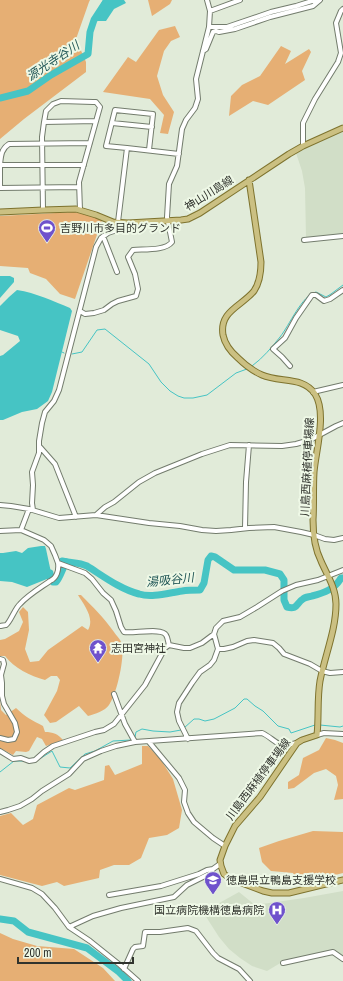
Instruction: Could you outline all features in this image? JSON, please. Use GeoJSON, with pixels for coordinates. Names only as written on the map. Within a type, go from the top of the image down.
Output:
{"type":"FeatureCollection","features":[{"type":"Feature","properties":{"kind":"main road","name":"神山川島線"},"geometry":{"type":"LineString","coordinates":[[0,212],[70,209],[80,210],[108,220],[128,223],[168,222],[188,219],[200,213],[289,154],[343,128]]}},
{"type":"Feature","properties":{"kind":"main road"},"geometry":{"type":"LineString","coordinates":[[249,180],[261,262],[260,275],[259,281],[253,292],[233,308],[226,317],[222,329],[224,341],[243,363],[256,372],[268,377],[297,382],[306,386],[313,392]]}},
{"type":"Feature","properties":{"kind":"main road","name":"川島西麻植停車場線"},"geometry":{"type":"LineString","coordinates":[[220,864],[225,846],[235,826],[260,797],[297,743],[317,735],[322,671],[336,614],[336,603],[335,591],[318,555],[314,535],[314,473],[320,428],[319,407],[313,392]]}},
{"type":"Feature","properties":{"kind":"main road"},"geometry":{"type":"LineString","coordinates":[[220,864],[224,874],[231,879],[272,893],[289,893],[343,880]]}},
{"type":"Feature","properties":{"kind":"street"},"geometry":{"type":"LineString","coordinates":[[80,311],[85,314],[94,313],[104,310],[118,301],[136,296],[138,289],[135,274],[128,257],[133,250],[156,249],[169,246],[172,242],[168,222],[169,184],[177,166],[182,129],[186,120],[196,108],[198,99],[196,79],[209,27],[210,11],[207,0]]}},
{"type":"Feature","properties":{"kind":"street"},"geometry":{"type":"LineString","coordinates":[[210,11],[240,0]]}},
{"type":"Feature","properties":{"kind":"street"},"geometry":{"type":"LineString","coordinates":[[209,27],[227,27],[315,0]]}},
{"type":"Feature","properties":{"kind":"street"},"geometry":{"type":"LineString","coordinates":[[203,51],[206,49],[213,32],[235,29],[270,17],[313,6],[320,0]]}},
{"type":"Feature","properties":{"kind":"street"},"geometry":{"type":"LineString","coordinates":[[303,146],[303,123],[315,99],[338,62],[341,53],[336,23],[343,9]]}},
{"type":"Feature","properties":{"kind":"street"},"geometry":{"type":"LineString","coordinates":[[43,210],[42,144],[46,111],[53,104],[61,101],[96,102],[100,107],[79,182],[80,210]]}},
{"type":"Feature","properties":{"kind":"street"},"geometry":{"type":"LineString","coordinates":[[148,150],[153,114],[115,110],[106,146],[179,154]]}},
{"type":"Feature","properties":{"kind":"street"},"geometry":{"type":"LineString","coordinates":[[44,122],[96,121]]}},
{"type":"Feature","properties":{"kind":"street"},"geometry":{"type":"LineString","coordinates":[[112,123],[152,127]]}},
{"type":"Feature","properties":{"kind":"street"},"geometry":{"type":"LineString","coordinates":[[79,187],[0,188],[1,154],[7,145],[10,144],[90,143]]}},
{"type":"Feature","properties":{"kind":"street"},"geometry":{"type":"LineString","coordinates":[[118,222],[127,148]]}},
{"type":"Feature","properties":{"kind":"street"},"geometry":{"type":"LineString","coordinates":[[0,164],[84,165]]}},
{"type":"Feature","properties":{"kind":"street"},"geometry":{"type":"LineString","coordinates":[[22,530],[31,510],[33,485],[32,472],[40,453],[40,435],[45,412],[54,401],[59,390],[96,247],[102,238],[108,233],[120,229],[128,223]]}},
{"type":"Feature","properties":{"kind":"street"},"geometry":{"type":"LineString","coordinates":[[104,236],[117,272]]}},
{"type":"Feature","properties":{"kind":"street"},"geometry":{"type":"LineString","coordinates":[[304,240],[343,236]]}},
{"type":"Feature","properties":{"kind":"street"},"geometry":{"type":"LineString","coordinates":[[290,366],[273,349],[285,338],[312,294],[324,301],[330,299],[343,290]]}},
{"type":"Feature","properties":{"kind":"street"},"geometry":{"type":"LineString","coordinates":[[313,392],[343,384]]}},
{"type":"Feature","properties":{"kind":"street"},"geometry":{"type":"LineString","coordinates":[[96,515],[140,482],[155,473],[202,454],[230,445],[282,446],[296,444],[310,440],[343,423]]}},
{"type":"Feature","properties":{"kind":"street"},"geometry":{"type":"LineString","coordinates":[[245,528],[249,446]]}},
{"type":"Feature","properties":{"kind":"street"},"geometry":{"type":"LineString","coordinates":[[39,447],[55,464],[76,517]]}},
{"type":"Feature","properties":{"kind":"street"},"geometry":{"type":"LineString","coordinates":[[0,505],[31,510],[59,518],[96,515],[202,530],[216,531],[245,528],[274,528],[314,535],[325,539],[334,540],[343,538]]}},
{"type":"Feature","properties":{"kind":"street"},"geometry":{"type":"LineString","coordinates":[[0,531],[22,530],[44,540],[50,546],[58,563],[57,575],[19,604],[9,622],[6,625],[0,626]]}},
{"type":"Feature","properties":{"kind":"street"},"geometry":{"type":"LineString","coordinates":[[58,563],[85,573],[92,579],[103,593],[111,600],[124,632],[144,631],[164,633],[169,645]]}},
{"type":"Feature","properties":{"kind":"street"},"geometry":{"type":"LineString","coordinates":[[188,739],[177,712],[178,704],[200,672],[214,660],[218,649],[214,634],[216,628],[223,621],[240,616],[282,591],[296,585],[318,580],[343,570]]}},
{"type":"Feature","properties":{"kind":"street"},"geometry":{"type":"LineString","coordinates":[[169,645],[190,648],[202,643],[214,634]]}},
{"type":"Feature","properties":{"kind":"street"},"geometry":{"type":"LineString","coordinates":[[218,649],[233,648],[247,641],[254,640],[273,643],[284,654],[310,664],[322,671],[330,673],[343,672]]}},
{"type":"Feature","properties":{"kind":"street"},"geometry":{"type":"LineString","coordinates":[[0,751],[13,759],[21,758],[29,761],[35,760],[53,746],[87,734],[104,730],[114,724],[145,685],[165,648],[169,645]]}},
{"type":"Feature","properties":{"kind":"street"},"geometry":{"type":"LineString","coordinates":[[0,659],[4,664],[1,675],[2,696],[4,704],[15,723],[17,732],[14,739],[8,740],[0,738]]}},
{"type":"Feature","properties":{"kind":"street"},"geometry":{"type":"LineString","coordinates":[[114,694],[127,729],[135,742]]}},
{"type":"Feature","properties":{"kind":"street"},"geometry":{"type":"LineString","coordinates":[[0,812],[20,806],[32,799],[69,774],[83,759],[116,746],[135,742],[262,733],[283,746],[297,743]]}},
{"type":"Feature","properties":{"kind":"street"},"geometry":{"type":"LineString","coordinates":[[317,735],[343,734]]}},
{"type":"Feature","properties":{"kind":"street"},"geometry":{"type":"LineString","coordinates":[[149,742],[179,778],[184,790],[184,802],[188,813],[194,822],[225,846]]}},
{"type":"Feature","properties":{"kind":"street"},"geometry":{"type":"LineString","coordinates":[[69,927],[93,916],[121,908],[174,897],[187,885],[207,876],[220,864]]}},
{"type":"Feature","properties":{"kind":"street"},"geometry":{"type":"LineString","coordinates":[[109,895],[161,886],[213,869]]}},
{"type":"Feature","properties":{"kind":"street"},"geometry":{"type":"LineString","coordinates":[[0,879],[32,888],[42,894],[69,927],[96,946],[138,981]]}},
{"type":"Feature","properties":{"kind":"street"},"geometry":{"type":"LineString","coordinates":[[124,969],[133,949],[135,947],[143,946],[145,932],[160,932],[188,928],[196,931],[218,958],[239,968],[250,981]]}},
{"type":"Feature","properties":{"kind":"street"},"geometry":{"type":"LineString","coordinates":[[283,963],[333,952],[343,959]]}},
{"type":"Feature","properties":{"kind":"shaded area"},"geometry":{"type":"Polygon","coordinates":[[[0,0],[90,0],[76,39],[86,62],[86,72],[0,139],[0,0]]]}},
{"type":"Feature","properties":{"kind":"shaded area"},"geometry":{"type":"Polygon","coordinates":[[[148,0],[172,0],[170,4],[152,16],[148,0]]]}},
{"type":"Feature","properties":{"kind":"shaded area"},"geometry":{"type":"Polygon","coordinates":[[[175,26],[180,37],[171,41],[164,51],[157,76],[163,95],[174,112],[168,134],[160,133],[164,115],[150,99],[103,92],[128,57],[136,62],[159,30],[175,26]]]}},
{"type":"Feature","properties":{"kind":"shaded area"},"geometry":{"type":"Polygon","coordinates":[[[281,46],[291,51],[285,64],[309,49],[311,52],[302,71],[305,80],[268,105],[253,101],[229,116],[231,96],[242,85],[260,76],[281,46]]]}},
{"type":"Feature","properties":{"kind":"shaded area"},"geometry":{"type":"Polygon","coordinates":[[[343,131],[343,234],[306,237],[305,188],[302,171],[296,153],[343,131]]]}},
{"type":"Feature","properties":{"kind":"shaded area","name":"吉野川市多目的グランド"},"geometry":{"type":"Polygon","coordinates":[[[74,212],[89,215],[102,220],[75,299],[60,294],[46,279],[30,273],[28,268],[0,266],[0,216],[74,212]]]}},
{"type":"Feature","properties":{"kind":"shaded area"},"geometry":{"type":"Polygon","coordinates":[[[78,595],[81,595],[98,613],[120,641],[122,648],[122,664],[120,674],[112,700],[105,709],[88,716],[79,706],[56,722],[50,723],[44,715],[57,691],[60,680],[57,676],[51,676],[45,680],[28,674],[18,668],[5,656],[0,656],[0,640],[5,639],[19,631],[23,622],[19,612],[23,607],[28,612],[29,630],[25,649],[30,662],[39,661],[48,650],[82,626],[88,630],[90,625],[89,616],[86,607],[78,595]]]}},
{"type":"Feature","properties":{"kind":"shaded area"},"geometry":{"type":"Polygon","coordinates":[[[0,701],[1,710],[6,715],[16,708],[43,726],[45,732],[55,734],[63,740],[46,746],[42,739],[37,737],[29,751],[16,751],[13,755],[0,748],[0,701]]]}},
{"type":"Feature","properties":{"kind":"shaded area"},"geometry":{"type":"Polygon","coordinates":[[[326,738],[343,743],[343,799],[334,800],[338,785],[336,776],[326,769],[314,773],[294,788],[288,789],[288,782],[299,775],[303,758],[319,750],[326,738]]]}},
{"type":"Feature","properties":{"kind":"shaded area"},"geometry":{"type":"Polygon","coordinates":[[[142,746],[148,746],[161,760],[173,779],[182,810],[179,828],[167,835],[149,838],[141,858],[129,865],[114,865],[100,870],[99,878],[64,886],[57,882],[42,886],[0,875],[0,816],[11,813],[23,825],[33,819],[37,805],[69,788],[75,790],[104,780],[105,766],[109,765],[115,775],[142,764],[142,746]]]}},
{"type":"Feature","properties":{"kind":"shaded area"},"geometry":{"type":"Polygon","coordinates":[[[313,831],[343,832],[343,873],[299,884],[293,873],[271,871],[262,862],[259,848],[313,831]]]}},
{"type":"Feature","properties":{"kind":"shaded area","name":"国立病院機構徳島病院"},"geometry":{"type":"Polygon","coordinates":[[[343,891],[343,957],[332,950],[282,962],[267,971],[252,966],[229,949],[219,937],[203,912],[239,892],[255,905],[343,891]]]}},
{"type":"Feature","properties":{"kind":"shaded area"},"geometry":{"type":"Polygon","coordinates":[[[0,933],[13,939],[37,946],[74,949],[103,968],[115,981],[0,981],[0,933]]]}},
{"type":"Feature","properties":{"kind":"water"},"geometry":{"type":"Polygon","coordinates":[[[103,0],[124,0],[126,3],[114,9],[106,21],[93,22],[93,19],[103,0]]]}},
{"type":"Feature","properties":{"kind":"water"},"geometry":{"type":"Polygon","coordinates":[[[0,276],[10,276],[14,278],[14,282],[0,298],[0,276]]]}},
{"type":"Feature","properties":{"kind":"water"},"geometry":{"type":"Polygon","coordinates":[[[17,290],[31,293],[70,308],[72,311],[52,392],[48,401],[37,409],[22,412],[0,420],[0,356],[20,341],[18,336],[0,330],[0,306],[17,290]]]}},
{"type":"Feature","properties":{"kind":"water"},"geometry":{"type":"Polygon","coordinates":[[[45,546],[46,549],[52,577],[49,580],[47,579],[27,587],[12,582],[0,581],[0,553],[16,551],[22,553],[28,548],[45,546]]]}},
{"type":"Feature","properties":{"kind":"waterway","name":"源光寺谷川"},"geometry":{"type":"LineString","coordinates":[[0,98],[28,91],[51,75],[88,54],[90,32],[94,20],[107,0]]}},
{"type":"Feature","properties":{"kind":"waterway"},"geometry":{"type":"LineString","coordinates":[[252,366],[271,348],[284,332],[301,305],[311,294],[316,292],[326,297],[343,285]]}},
{"type":"Feature","properties":{"kind":"waterway"},"geometry":{"type":"LineString","coordinates":[[72,354],[82,352],[97,330],[105,329],[149,364],[161,382],[170,391],[184,398],[207,395],[236,373],[247,369]]}},
{"type":"Feature","properties":{"kind":"waterway","name":"湯吸谷川"},"geometry":{"type":"LineString","coordinates":[[62,561],[87,566],[112,582],[132,592],[144,595],[155,595],[200,590],[204,583],[208,560],[211,556],[215,557],[234,570],[265,570],[280,574],[284,580],[284,600],[287,607],[291,608],[295,607],[305,598],[329,590],[336,585],[341,578],[343,578]]}},
{"type":"Feature","properties":{"kind":"waterway"},"geometry":{"type":"LineString","coordinates":[[50,573],[51,579],[53,582],[56,582],[67,562]]}},
{"type":"Feature","properties":{"kind":"waterway"},"geometry":{"type":"LineString","coordinates":[[184,728],[194,719],[205,721],[214,719],[235,708],[244,699],[247,699],[263,711],[278,726],[289,729],[291,733],[315,725]]}},
{"type":"Feature","properties":{"kind":"waterway"},"geometry":{"type":"LineString","coordinates":[[320,725],[343,726]]}},
{"type":"Feature","properties":{"kind":"waterway"},"geometry":{"type":"LineString","coordinates":[[135,737],[136,732],[142,729],[170,732],[181,730]]}},
{"type":"Feature","properties":{"kind":"waterway"},"geometry":{"type":"LineString","coordinates":[[41,758],[52,751],[60,767],[70,768],[85,754],[95,751],[113,741],[131,740]]}},
{"type":"Feature","properties":{"kind":"waterway"},"geometry":{"type":"LineString","coordinates":[[0,772],[14,761],[23,761]]}},
{"type":"Feature","properties":{"kind":"waterway"},"geometry":{"type":"LineString","coordinates":[[0,919],[14,921],[28,932],[87,948],[119,972],[128,981]]}},
{"type":"Feature","properties":{"kind":"place","name":"吉野川市多目的グランド"},"geometry":{"type":"Point","coordinates":[47,243]}},
{"type":"Feature","properties":{"kind":"place","name":"志田宮神社"},"geometry":{"type":"Point","coordinates":[98,663]}},
{"type":"Feature","properties":{"kind":"place","name":"徳島県立鴨島支援学校"},"geometry":{"type":"Point","coordinates":[213,895]}},
{"type":"Feature","properties":{"kind":"place","name":"国立病院機構徳島病院"},"geometry":{"type":"Point","coordinates":[277,925]}}]}
